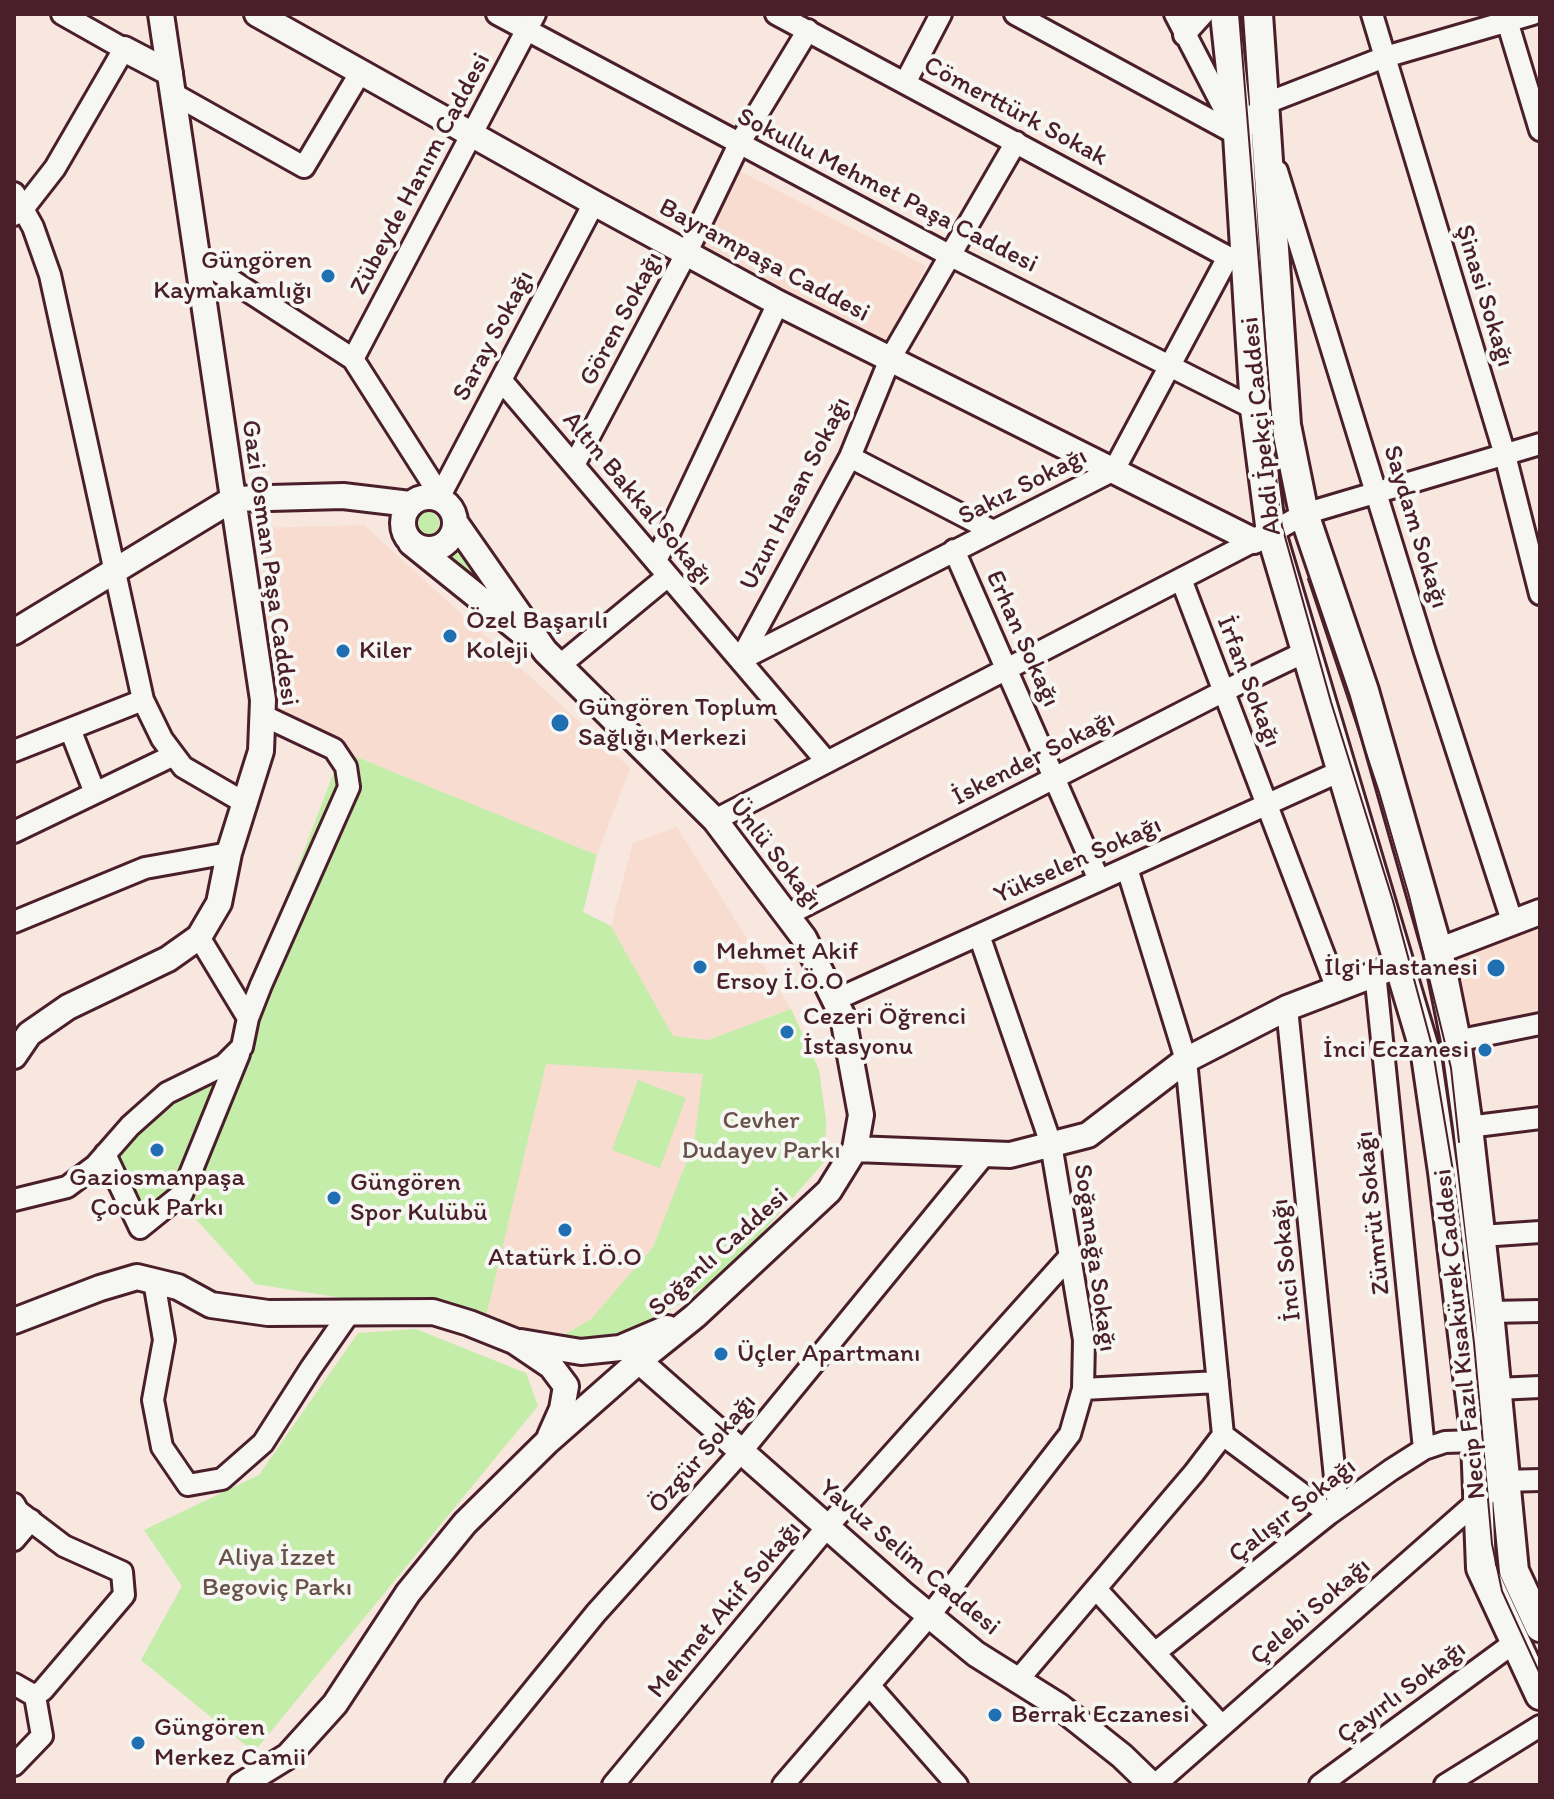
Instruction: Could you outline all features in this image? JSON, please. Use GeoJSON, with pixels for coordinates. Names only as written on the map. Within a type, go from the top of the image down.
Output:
{"type":"FeatureCollection","features":[{"type":"Feature","properties":{"kind":"main road","name":"Abdi İpekçi Caddesi"},"geometry":{"type":"LineString","coordinates":[[1225,14],[1238,135],[1263,537],[1343,770],[1387,968]]}},
{"type":"Feature","properties":{"kind":"main road","name":"Abdi İpekçi Caddesi"},"geometry":{"type":"LineString","coordinates":[[1258,14],[1286,425],[1304,514],[1364,691],[1438,951]]}},
{"type":"Feature","properties":{"kind":"main road","name":"Necip Fazıl Kısakürek Caddesi"},"geometry":{"type":"LineString","coordinates":[[1438,951],[1456,1041],[1468,1127],[1514,1571],[1540,1627]]}},
{"type":"Feature","properties":{"kind":"main road","name":"Necip Fazıl Kısakürek Caddesi"},"geometry":{"type":"LineString","coordinates":[[1387,968],[1426,1055],[1476,1441],[1481,1568],[1540,1695]]}},
{"type":"Feature","properties":{"kind":"street"},"geometry":{"type":"LineString","coordinates":[[62,14],[124,49],[171,83],[304,167],[360,73]]}},
{"type":"Feature","properties":{"kind":"street","name":"Gazi Osman Paşa Caddesi"},"geometry":{"type":"LineString","coordinates":[[14,1056],[22,1032],[168,959],[199,937],[219,903],[229,853],[261,751],[263,700],[161,14]]}},
{"type":"Feature","properties":{"kind":"street","name":"Sokullu Mehmet Paşa Caddesi"},"geometry":{"type":"LineString","coordinates":[[497,14],[531,22],[739,144],[949,255],[1255,409]]}},
{"type":"Feature","properties":{"kind":"street","name":"Cömerttürk Sokak"},"geometry":{"type":"LineString","coordinates":[[776,14],[1228,257]]}},
{"type":"Feature","properties":{"kind":"street"},"geometry":{"type":"LineString","coordinates":[[905,83],[941,14]]}},
{"type":"Feature","properties":{"kind":"street"},"geometry":{"type":"LineString","coordinates":[[1015,14],[1238,135]]}},
{"type":"Feature","properties":{"kind":"street"},"geometry":{"type":"LineString","coordinates":[[1175,14],[1238,135]]}},
{"type":"Feature","properties":{"kind":"street"},"geometry":{"type":"LineString","coordinates":[[1184,35],[1203,14]]}},
{"type":"Feature","properties":{"kind":"street","name":"Şinasi Sokağı"},"geometry":{"type":"LineString","coordinates":[[1372,14],[1505,455],[1540,594]]}},
{"type":"Feature","properties":{"kind":"street"},"geometry":{"type":"LineString","coordinates":[[1238,135],[1264,104],[1385,57],[1506,18],[1533,14]]}},
{"type":"Feature","properties":{"kind":"street","name":"Bayrampaşa Caddesi"},"geometry":{"type":"LineString","coordinates":[[270,17],[360,73],[778,303],[1114,470],[1263,537]]}},
{"type":"Feature","properties":{"kind":"street"},"geometry":{"type":"LineString","coordinates":[[1506,18],[1540,130]]}},
{"type":"Feature","properties":{"kind":"street","name":"Zübeyde Hanım Caddesi"},"geometry":{"type":"LineString","coordinates":[[353,359],[531,22]]}},
{"type":"Feature","properties":{"kind":"street","name":"Gören Sokağı"},"geometry":{"type":"LineString","coordinates":[[574,465],[687,252],[739,144],[808,30]]}},
{"type":"Feature","properties":{"kind":"street"},"geometry":{"type":"LineString","coordinates":[[124,49],[55,168],[17,206],[33,227],[50,275],[143,700],[162,739],[183,767],[245,803]]}},
{"type":"Feature","properties":{"kind":"street","name":"Uzun Hasan Sokağı"},"geometry":{"type":"LineString","coordinates":[[740,660],[850,457],[890,359],[1016,142]]}},
{"type":"Feature","properties":{"kind":"street","name":"Saydam Sokağı"},"geometry":{"type":"LineString","coordinates":[[1268,145],[1513,924]]}},
{"type":"Feature","properties":{"kind":"street","name":"Saray Sokağı"},"geometry":{"type":"LineString","coordinates":[[447,505],[501,380],[594,203]]}},
{"type":"Feature","properties":{"kind":"street","name":"Sakız Sokağı"},"geometry":{"type":"LineString","coordinates":[[740,660],[1114,470],[1228,257]]}},
{"type":"Feature","properties":{"kind":"street"},"geometry":{"type":"LineString","coordinates":[[197,258],[353,359],[447,505],[552,658]]}},
{"type":"Feature","properties":{"kind":"street"},"geometry":{"type":"LineString","coordinates":[[552,658],[662,569],[778,303]]}},
{"type":"Feature","properties":{"kind":"street","name":"Altın Bakkal Sokağı"},"geometry":{"type":"LineString","coordinates":[[501,380],[827,762]]}},
{"type":"Feature","properties":{"kind":"street"},"geometry":{"type":"LineString","coordinates":[[715,820],[1304,514],[1540,444]]}},
{"type":"Feature","properties":{"kind":"street"},"geometry":{"type":"LineString","coordinates":[[850,457],[993,531]]}},
{"type":"Feature","properties":{"kind":"street"},"geometry":{"type":"LineString","coordinates":[[14,632],[233,499],[343,496],[408,524],[552,658]]}},
{"type":"Feature","properties":{"kind":"street"},"geometry":{"type":"LineString","coordinates":[[408,524],[426,496],[447,505]]}},
{"type":"Feature","properties":{"kind":"street"},"geometry":{"type":"LineString","coordinates":[[408,524],[419,548],[437,548],[451,538],[447,505]]}},
{"type":"Feature","properties":{"kind":"street","name":"Erhan Sokağı"},"geometry":{"type":"LineString","coordinates":[[954,550],[1099,880]]}},
{"type":"Feature","properties":{"kind":"street","name":"İrfan Sokağı"},"geometry":{"type":"LineString","coordinates":[[1181,579],[1337,989]]}},
{"type":"Feature","properties":{"kind":"street","name":"İskender Sokağı"},"geometry":{"type":"LineString","coordinates":[[787,915],[1305,652]]}},
{"type":"Feature","properties":{"kind":"street","name":"Ünlü Sokağı"},"geometry":{"type":"LineString","coordinates":[[552,658],[715,820],[804,938],[843,1017],[861,1115],[855,1149]]}},
{"type":"Feature","properties":{"kind":"street"},"geometry":{"type":"LineString","coordinates":[[14,751],[143,700]]}},
{"type":"Feature","properties":{"kind":"street"},"geometry":{"type":"LineString","coordinates":[[105,1154],[140,1228],[182,1194],[242,1047],[248,1018],[349,787],[346,767],[334,749],[262,715]]}},
{"type":"Feature","properties":{"kind":"street"},"geometry":{"type":"LineString","coordinates":[[70,729],[95,793]]}},
{"type":"Feature","properties":{"kind":"street"},"geometry":{"type":"LineString","coordinates":[[14,832],[174,755]]}},
{"type":"Feature","properties":{"kind":"street","name":"Yükselen Sokağı"},"geometry":{"type":"LineString","coordinates":[[835,1000],[1343,770]]}},
{"type":"Feature","properties":{"kind":"street"},"geometry":{"type":"LineString","coordinates":[[14,922],[145,868],[229,853]]}},
{"type":"Feature","properties":{"kind":"street"},"geometry":{"type":"LineString","coordinates":[[1018,1680],[1223,1435],[1186,1060],[1127,868]]}},
{"type":"Feature","properties":{"kind":"street"},"geometry":{"type":"LineString","coordinates":[[1438,951],[1540,912]]}},
{"type":"Feature","properties":{"kind":"street","name":"Soğanağa Sokağı"},"geometry":{"type":"LineString","coordinates":[[787,1783],[930,1615],[1070,1434],[1083,1389],[1084,1340],[1051,1144],[979,935]]}},
{"type":"Feature","properties":{"kind":"street"},"geometry":{"type":"LineString","coordinates":[[199,937],[248,1018]]}},
{"type":"Feature","properties":{"kind":"street"},"geometry":{"type":"LineString","coordinates":[[855,1149],[1010,1155],[1088,1135],[1186,1060],[1287,1008],[1387,968]]}},
{"type":"Feature","properties":{"kind":"street","name":"Zümrüt Sokağı"},"geometry":{"type":"LineString","coordinates":[[1387,968],[1424,1449]]}},
{"type":"Feature","properties":{"kind":"street","name":"İnci Sokağı"},"geometry":{"type":"LineString","coordinates":[[1287,1008],[1334,1510]]}},
{"type":"Feature","properties":{"kind":"street"},"geometry":{"type":"LineString","coordinates":[[1456,1041],[1540,1024]]}},
{"type":"Feature","properties":{"kind":"street"},"geometry":{"type":"LineString","coordinates":[[14,1200],[67,1187],[95,1166],[130,1126],[167,1093],[224,1065],[242,1047]]}},
{"type":"Feature","properties":{"kind":"street"},"geometry":{"type":"LineString","coordinates":[[1468,1127],[1540,1118]]}},
{"type":"Feature","properties":{"kind":"street","name":"Soğanlı Caddesi"},"geometry":{"type":"LineString","coordinates":[[253,1782],[288,1756],[335,1704],[408,1593],[465,1523],[547,1442],[695,1316],[829,1191],[855,1149]]}},
{"type":"Feature","properties":{"kind":"street","name":"Özgür Sokağı"},"geometry":{"type":"LineString","coordinates":[[456,1785],[596,1613],[741,1452],[985,1154]]}},
{"type":"Feature","properties":{"kind":"street"},"geometry":{"type":"LineString","coordinates":[[1481,1236],[1540,1232]]}},
{"type":"Feature","properties":{"kind":"street","name":"Mehmet Akif Sokağı"},"geometry":{"type":"LineString","coordinates":[[613,1785],[827,1527],[1071,1255]]}},
{"type":"Feature","properties":{"kind":"street"},"geometry":{"type":"LineString","coordinates":[[14,1321],[137,1277],[178,1287],[211,1305],[268,1313],[433,1312],[514,1341],[551,1366],[566,1386],[562,1409],[547,1442]]}},
{"type":"Feature","properties":{"kind":"street"},"geometry":{"type":"LineString","coordinates":[[154,1281],[164,1340],[153,1400],[162,1447],[188,1485],[222,1479],[263,1443],[350,1312]]}},
{"type":"Feature","properties":{"kind":"street"},"geometry":{"type":"LineString","coordinates":[[1489,1312],[1540,1311]]}},
{"type":"Feature","properties":{"kind":"street"},"geometry":{"type":"LineString","coordinates":[[514,1341],[581,1352],[620,1348],[695,1316]]}},
{"type":"Feature","properties":{"kind":"street","name":"Yavuz Selim Caddesi"},"geometry":{"type":"LineString","coordinates":[[639,1361],[976,1654],[1059,1706],[1154,1785]]}},
{"type":"Feature","properties":{"kind":"street"},"geometry":{"type":"LineString","coordinates":[[1083,1389],[1218,1382]]}},
{"type":"Feature","properties":{"kind":"street"},"geometry":{"type":"LineString","coordinates":[[1497,1389],[1540,1387]]}},
{"type":"Feature","properties":{"kind":"street"},"geometry":{"type":"LineString","coordinates":[[1223,1435],[1334,1510]]}},
{"type":"Feature","properties":{"kind":"street","name":"Çalışır Sokağı"},"geometry":{"type":"LineString","coordinates":[[1156,1652],[1334,1510],[1424,1449],[1445,1442],[1476,1441]]}},
{"type":"Feature","properties":{"kind":"street"},"geometry":{"type":"LineString","coordinates":[[1504,1481],[1540,1480]]}},
{"type":"Feature","properties":{"kind":"street","name":"Çelebi Sokağı"},"geometry":{"type":"LineString","coordinates":[[1154,1785],[1504,1481]]}},
{"type":"Feature","properties":{"kind":"street"},"geometry":{"type":"LineString","coordinates":[[14,1504],[64,1546],[122,1572],[124,1595],[35,1696]]}},
{"type":"Feature","properties":{"kind":"street"},"geometry":{"type":"LineString","coordinates":[[14,1540],[31,1520]]}},
{"type":"Feature","properties":{"kind":"street"},"geometry":{"type":"LineString","coordinates":[[1096,1589],[1221,1725]]}},
{"type":"Feature","properties":{"kind":"street","name":"Çayırlı Sokağı"},"geometry":{"type":"LineString","coordinates":[[1320,1785],[1515,1642]]}},
{"type":"Feature","properties":{"kind":"street"},"geometry":{"type":"LineString","coordinates":[[14,1684],[35,1696]]}},
{"type":"Feature","properties":{"kind":"street"},"geometry":{"type":"LineString","coordinates":[[870,1686],[957,1785]]}},
{"type":"Feature","properties":{"kind":"street"},"geometry":{"type":"LineString","coordinates":[[14,1765],[42,1736],[35,1696]]}},
{"type":"Feature","properties":{"kind":"street"},"geometry":{"type":"LineString","coordinates":[[1445,1785],[1540,1726]]}},
{"type":"Feature","properties":{"kind":"shaded area"},"geometry":{"type":"Polygon","coordinates":[[[739,171],[926,266],[886,345],[698,250],[739,171]]]}},
{"type":"Feature","properties":{"kind":"shaded area"},"geometry":{"type":"Polygon","coordinates":[[[364,525],[630,768],[597,855],[278,725],[259,528],[364,525]]]}},
{"type":"Feature","properties":{"kind":"shaded area","name":"Mehmet Akif Ersoy İ.Ö.O"},"geometry":{"type":"Polygon","coordinates":[[[677,827],[791,1009],[708,1040],[673,1036],[611,926],[633,843],[677,827]]]}},
{"type":"Feature","properties":{"kind":"shaded area","name":"İlgi Hastanesi"},"geometry":{"type":"Polygon","coordinates":[[[1536,925],[1540,944],[1540,1019],[1462,1034],[1449,952],[1536,925]]]}},
{"type":"Feature","properties":{"kind":"shaded area"},"geometry":{"type":"Polygon","coordinates":[[[546,1064],[704,1074],[694,1143],[653,1247],[591,1319],[552,1342],[485,1321],[546,1064]]]}},
{"type":"Feature","properties":{"kind":"green space"},"geometry":{"type":"Polygon","coordinates":[[[428,512],[436,515],[439,523],[436,531],[428,534],[420,531],[417,523],[420,515],[428,512]]]}},
{"type":"Feature","properties":{"kind":"green space"},"geometry":{"type":"Polygon","coordinates":[[[455,538],[525,629],[441,554],[455,538]]]}},
{"type":"Feature","properties":{"kind":"green space","name":"Cevher Dudayev Parkı"},"geometry":{"type":"Polygon","coordinates":[[[342,751],[597,855],[583,912],[611,926],[673,1036],[708,1040],[791,1009],[819,1070],[826,1120],[825,1161],[734,1265],[680,1304],[638,1329],[607,1341],[552,1342],[591,1319],[653,1247],[694,1143],[703,1074],[546,1064],[485,1321],[255,1284],[180,1202],[138,1230],[93,1157],[155,1092],[229,1047],[342,751]]]}},
{"type":"Feature","properties":{"kind":"green space"},"geometry":{"type":"Polygon","coordinates":[[[638,1080],[686,1098],[660,1168],[612,1150],[638,1080]]]}},
{"type":"Feature","properties":{"kind":"green space","name":"Aliya İzzet Begoviç Parkı"},"geometry":{"type":"Polygon","coordinates":[[[416,1329],[526,1373],[538,1406],[254,1752],[141,1660],[182,1586],[144,1530],[259,1475],[358,1333],[416,1329]]]}},
{"type":"Feature","properties":{"kind":"tram line"},"geometry":{"type":"LineString","coordinates":[[1239,14],[1282,526],[1331,702],[1393,901],[1432,1046],[1453,1171],[1474,1343],[1492,1544],[1502,1591],[1540,1674]]}},
{"type":"Feature","properties":{"kind":"tram line"},"geometry":{"type":"LineString","coordinates":[[1308,579],[1379,792],[1409,896],[1451,1068],[1459,1142]]}},
{"type":"Feature","properties":{"kind":"place","name":"Güngören Kaymakamlığı"},"geometry":{"type":"Point","coordinates":[328,276]}},
{"type":"Feature","properties":{"kind":"place","name":"Özel Başarılı Koleji"},"geometry":{"type":"Point","coordinates":[450,636]}},
{"type":"Feature","properties":{"kind":"place","name":"Kiler"},"geometry":{"type":"Point","coordinates":[343,651]}},
{"type":"Feature","properties":{"kind":"place","name":"Güngören Toplum Sağlığı Merkezi"},"geometry":{"type":"Point","coordinates":[560,723]}},
{"type":"Feature","properties":{"kind":"place","name":"Mehmet Akif Ersoy İ.Ö.O"},"geometry":{"type":"Point","coordinates":[700,967]}},
{"type":"Feature","properties":{"kind":"place","name":"İlgi Hastanesi"},"geometry":{"type":"Point","coordinates":[1496,968]}},
{"type":"Feature","properties":{"kind":"place","name":"Cezeri Öğrenci İstasyonu"},"geometry":{"type":"Point","coordinates":[787,1032]}},
{"type":"Feature","properties":{"kind":"place","name":"İnci Eczanesi"},"geometry":{"type":"Point","coordinates":[1485,1050]}},
{"type":"Feature","properties":{"kind":"place","name":"Gaziosmanpaşa Çocuk Parkı"},"geometry":{"type":"Point","coordinates":[157,1150]}},
{"type":"Feature","properties":{"kind":"place","name":"Güngören Spor Kulübü"},"geometry":{"type":"Point","coordinates":[334,1198]}},
{"type":"Feature","properties":{"kind":"place","name":"Atatürk İ.Ö.O"},"geometry":{"type":"Point","coordinates":[565,1230]}},
{"type":"Feature","properties":{"kind":"place","name":"Üçler Apartmanı"},"geometry":{"type":"Point","coordinates":[721,1354]}},
{"type":"Feature","properties":{"kind":"place","name":"Berrak Eczanesi"},"geometry":{"type":"Point","coordinates":[995,1715]}},
{"type":"Feature","properties":{"kind":"place","name":"Güngören Merkez Camii"},"geometry":{"type":"Point","coordinates":[138,1743]}}]}
